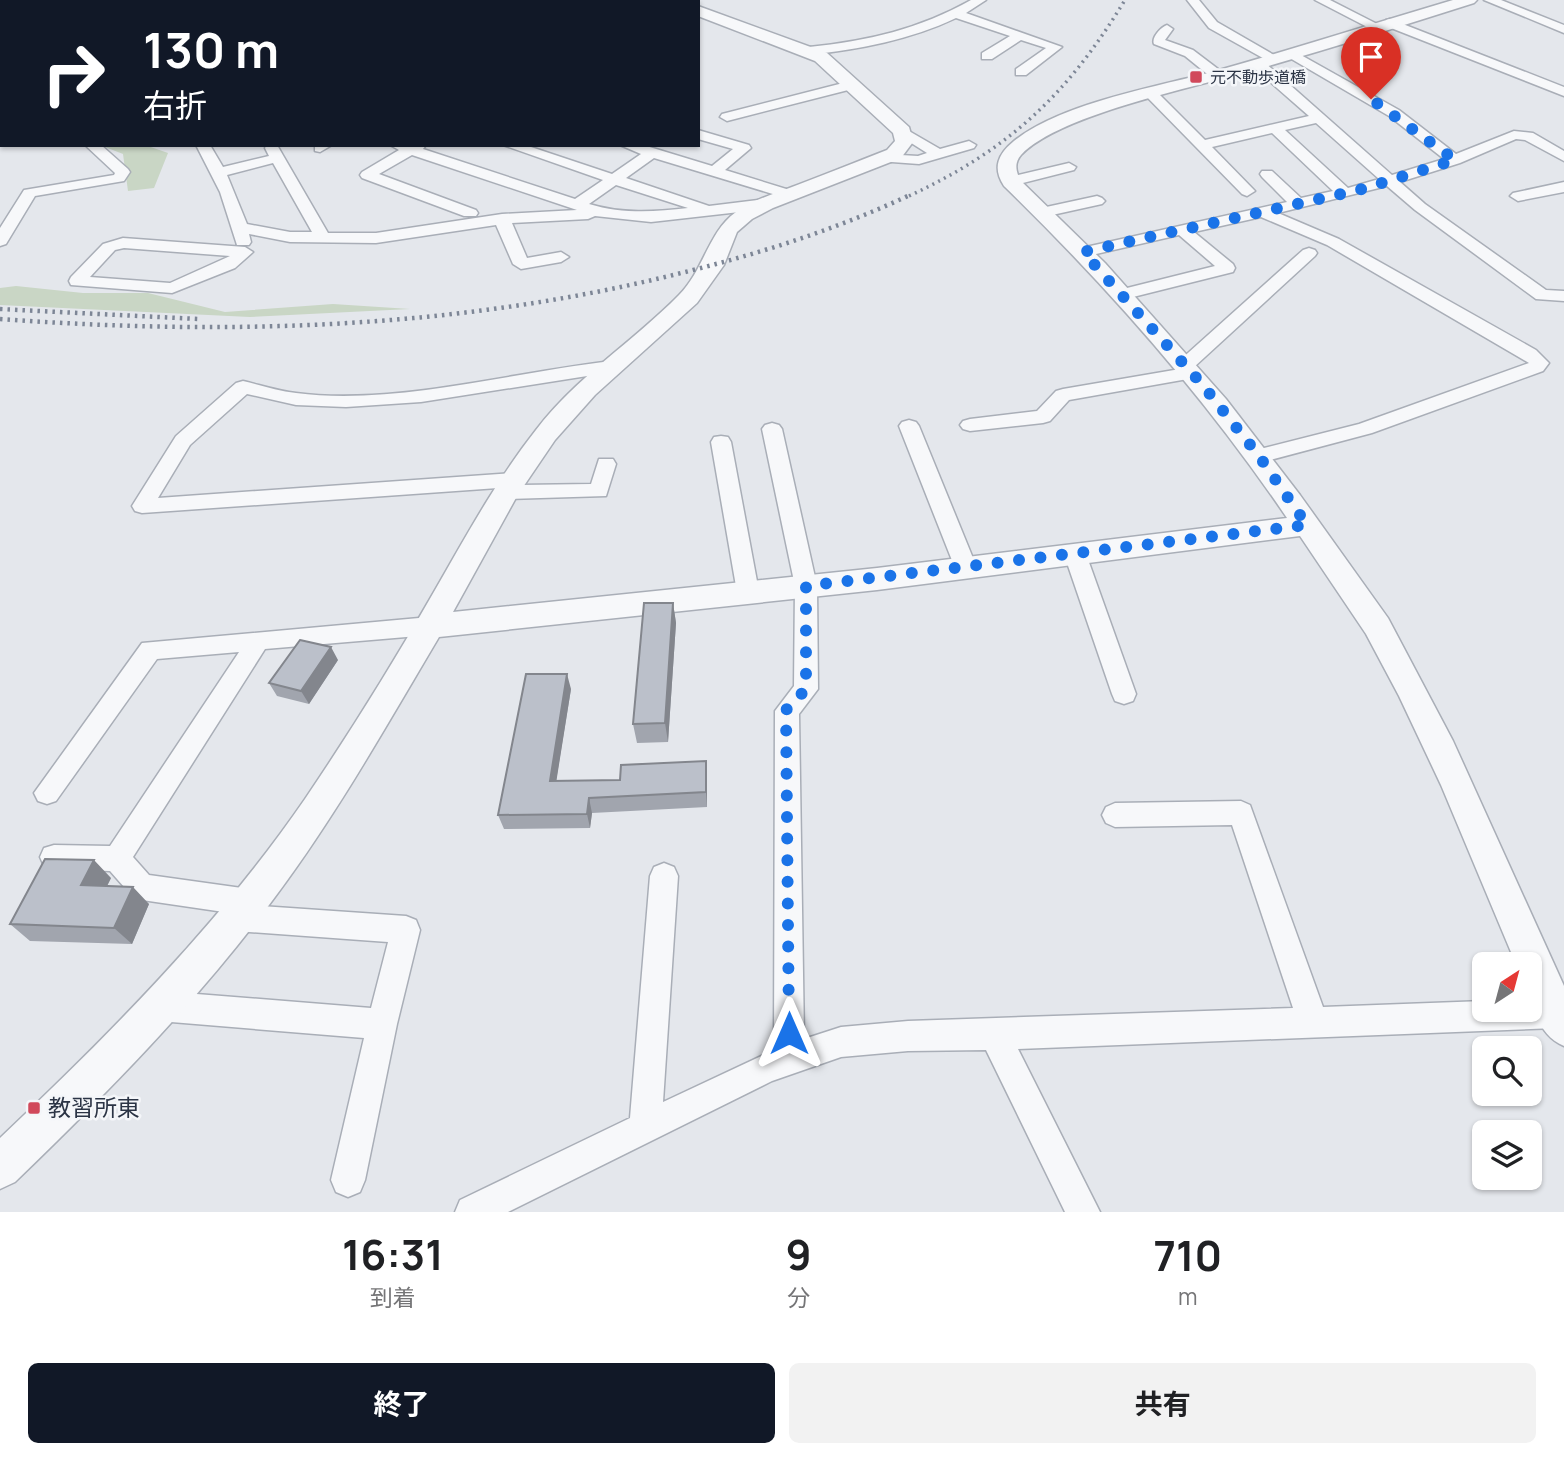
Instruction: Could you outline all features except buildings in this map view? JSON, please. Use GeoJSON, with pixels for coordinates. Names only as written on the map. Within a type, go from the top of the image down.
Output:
{"type":"FeatureCollection","features":[{"type":"Feature","properties":{"kind":"street"},"geometry":{"type":"LineString","coordinates":[[809,51],[882,42],[919,31],[958,9],[981,0]]}},
{"type":"Feature","properties":{"kind":"street"},"geometry":{"type":"LineString","coordinates":[[1193,0],[1213,25],[1275,59],[1394,113],[1455,160]]}},
{"type":"Feature","properties":{"kind":"street"},"geometry":{"type":"LineString","coordinates":[[1321,0],[1564,92]]}},
{"type":"Feature","properties":{"kind":"street"},"geometry":{"type":"LineString","coordinates":[[472,1212],[766,1068],[841,1042],[908,1036],[1313,1023],[1560,1019],[1450,766],[1391,649],[1259,456],[1188,369],[1083,252],[1011,181],[1007,162],[1016,150],[1031,140],[1086,112],[1275,59],[1469,0]]}},
{"type":"Feature","properties":{"kind":"street"},"geometry":{"type":"LineString","coordinates":[[1490,0],[1564,29]]}},
{"type":"Feature","properties":{"kind":"street"},"geometry":{"type":"LineString","coordinates":[[958,9],[1056,47],[1021,72]]}},
{"type":"Feature","properties":{"kind":"street"},"geometry":{"type":"LineString","coordinates":[[700,12],[821,57],[902,131],[939,155]]}},
{"type":"Feature","properties":{"kind":"street"},"geometry":{"type":"LineString","coordinates":[[1167,29],[1158,41],[1189,52],[1217,75]]}},
{"type":"Feature","properties":{"kind":"street"},"geometry":{"type":"LineString","coordinates":[[987,56],[1020,35]]}},
{"type":"Feature","properties":{"kind":"street"},"geometry":{"type":"LineString","coordinates":[[1275,59],[1319,118],[1390,181],[1420,207],[1564,310]]}},
{"type":"Feature","properties":{"kind":"street"},"geometry":{"type":"LineString","coordinates":[[727,117],[850,85]]}},
{"type":"Feature","properties":{"kind":"street"},"geometry":{"type":"LineString","coordinates":[[1150,93],[1247,191]]}},
{"type":"Feature","properties":{"kind":"street"},"geometry":{"type":"LineString","coordinates":[[1202,145],[1319,118]]}},
{"type":"Feature","properties":{"kind":"street"},"geometry":{"type":"LineString","coordinates":[[1276,129],[1344,193]]}},
{"type":"Feature","properties":{"kind":"street"},"geometry":{"type":"LineString","coordinates":[[0,1167],[81,1090],[159,1006],[242,910],[317,810],[430,626],[510,486],[547,434],[586,390],[689,298],[712,265],[728,229],[745,215],[766,204],[894,154],[904,142],[902,131]]}},
{"type":"Feature","properties":{"kind":"street"},"geometry":{"type":"LineString","coordinates":[[1083,252],[1390,181],[1455,160],[1519,134],[1564,157]]}},
{"type":"Feature","properties":{"kind":"street"},"geometry":{"type":"LineString","coordinates":[[700,135],[744,148]]}},
{"type":"Feature","properties":{"kind":"street"},"geometry":{"type":"LineString","coordinates":[[1543,145],[1564,135]]}},
{"type":"Feature","properties":{"kind":"street"},"geometry":{"type":"LineString","coordinates":[[714,172],[758,136]]}},
{"type":"Feature","properties":{"kind":"street"},"geometry":{"type":"LineString","coordinates":[[883,158],[919,160],[969,145]]}},
{"type":"Feature","properties":{"kind":"street"},"geometry":{"type":"LineString","coordinates":[[0,241],[29,193],[44,188],[78,187],[119,178],[123,172],[94,147]]}},
{"type":"Feature","properties":{"kind":"street"},"geometry":{"type":"LineString","coordinates":[[204,147],[219,173],[240,228],[245,252]]}},
{"type":"Feature","properties":{"kind":"street"},"geometry":{"type":"LineString","coordinates":[[470,213],[367,175],[409,147],[606,214]]}},
{"type":"Feature","properties":{"kind":"street"},"geometry":{"type":"LineString","coordinates":[[516,147],[708,211]]}},
{"type":"Feature","properties":{"kind":"street"},"geometry":{"type":"LineString","coordinates":[[633,147],[791,195]]}},
{"type":"Feature","properties":{"kind":"street"},"geometry":{"type":"LineString","coordinates":[[219,173],[275,153],[323,237]]}},
{"type":"Feature","properties":{"kind":"street"},"geometry":{"type":"LineString","coordinates":[[577,205],[652,153]]}},
{"type":"Feature","properties":{"kind":"street"},"geometry":{"type":"LineString","coordinates":[[1011,181],[1069,167]]}},
{"type":"Feature","properties":{"kind":"street"},"geometry":{"type":"LineString","coordinates":[[1267,174],[1298,204]]}},
{"type":"Feature","properties":{"kind":"street"},"geometry":{"type":"LineString","coordinates":[[1518,196],[1564,187]]}},
{"type":"Feature","properties":{"kind":"street"},"geometry":{"type":"LineString","coordinates":[[1043,212],[1097,201]]}},
{"type":"Feature","properties":{"kind":"street"},"geometry":{"type":"LineString","coordinates":[[240,228],[290,237],[376,237],[502,219],[606,214],[651,217],[766,204]]}},
{"type":"Feature","properties":{"kind":"street"},"geometry":{"type":"LineString","coordinates":[[1259,456],[1365,429],[1485,387],[1540,363],[1530,354],[1334,242],[1263,212]]}},
{"type":"Feature","properties":{"kind":"street"},"geometry":{"type":"LineString","coordinates":[[502,219],[521,264],[561,257]]}},
{"type":"Feature","properties":{"kind":"street"},"geometry":{"type":"LineString","coordinates":[[1121,295],[1227,268],[1182,230]]}},
{"type":"Feature","properties":{"kind":"street"},"geometry":{"type":"LineString","coordinates":[[123,243],[245,252],[229,264],[172,288],[78,281],[109,247],[123,243]]}},
{"type":"Feature","properties":{"kind":"street"},"geometry":{"type":"LineString","coordinates":[[970,425],[1043,417],[1063,395],[1188,369],[1309,253]]}},
{"type":"Feature","properties":{"kind":"street"},"geometry":{"type":"LineString","coordinates":[[1542,295],[1564,296]]}},
{"type":"Feature","properties":{"kind":"street"},"geometry":{"type":"LineString","coordinates":[[606,464],[599,491],[510,486],[142,506],[183,441],[243,387],[296,399],[346,401],[421,396],[574,370],[612,367]]}},
{"type":"Feature","properties":{"kind":"street"},"geometry":{"type":"LineString","coordinates":[[909,426],[966,568]]}},
{"type":"Feature","properties":{"kind":"street"},"geometry":{"type":"LineString","coordinates":[[772,429],[806,586],[806,689],[786,710],[789,1060]]}},
{"type":"Feature","properties":{"kind":"street"},"geometry":{"type":"LineString","coordinates":[[721,442],[748,592]]}},
{"type":"Feature","properties":{"kind":"street"},"geometry":{"type":"LineString","coordinates":[[47,793],[150,650],[430,626],[806,586],[1307,525]]}},
{"type":"Feature","properties":{"kind":"street"},"geometry":{"type":"LineString","coordinates":[[1075,554],[1124,694]]}},
{"type":"Feature","properties":{"kind":"street"},"geometry":{"type":"LineString","coordinates":[[117,859],[258,641]]}},
{"type":"Feature","properties":{"kind":"street"},"geometry":{"type":"LineString","coordinates":[[1115,815],[1241,813],[1313,1023]]}},
{"type":"Feature","properties":{"kind":"street"},"geometry":{"type":"LineString","coordinates":[[54,857],[117,859],[142,887],[242,910],[406,930],[382,1024],[348,1180]]}},
{"type":"Feature","properties":{"kind":"street"},"geometry":{"type":"LineString","coordinates":[[645,1128],[664,876]]}},
{"type":"Feature","properties":{"kind":"street"},"geometry":{"type":"LineString","coordinates":[[159,1006],[382,1024]]}},
{"type":"Feature","properties":{"kind":"street"},"geometry":{"type":"LineString","coordinates":[[994,1034],[1083,1212]]}},
{"type":"Feature","properties":{"kind":"green space"},"geometry":{"type":"Polygon","coordinates":[[[105,147],[151,147],[168,153],[154,188],[128,191],[123,154],[105,147]]]}},
{"type":"Feature","properties":{"kind":"green space"},"geometry":{"type":"Polygon","coordinates":[[[16,286],[83,293],[148,293],[225,312],[333,304],[410,309],[250,317],[0,305],[0,288],[16,286]]]}},
{"type":"Feature","properties":{"kind":"railway"},"geometry":{"type":"LineString","coordinates":[[909,196],[977,159],[1033,116],[1081,64],[1125,0]]}},
{"type":"Feature","properties":{"kind":"railway"},"geometry":{"type":"LineString","coordinates":[[0,319],[175,327],[262,327],[435,316],[521,305],[607,290],[749,255],[832,228],[912,194]]}},
{"type":"Feature","properties":{"kind":"railway"},"geometry":{"type":"LineString","coordinates":[[0,309],[199,319]]}},
{"type":"Feature","properties":{"kind":"place","name":"元不動歩道橋"},"geometry":{"type":"Point","coordinates":[1196,77]}},
{"type":"Feature","properties":{"kind":"place","name":"教習所東"},"geometry":{"type":"Point","coordinates":[34,1108]}},
{"type":"Feature","properties":{"kind":"route"},"geometry":{"type":"LineString","coordinates":[[789,1033],[786,710],[806,689],[806,586],[1307,525],[1259,456],[1201,383],[1083,252],[1359,190],[1455,160],[1394,113],[1371,99]]}}]}
